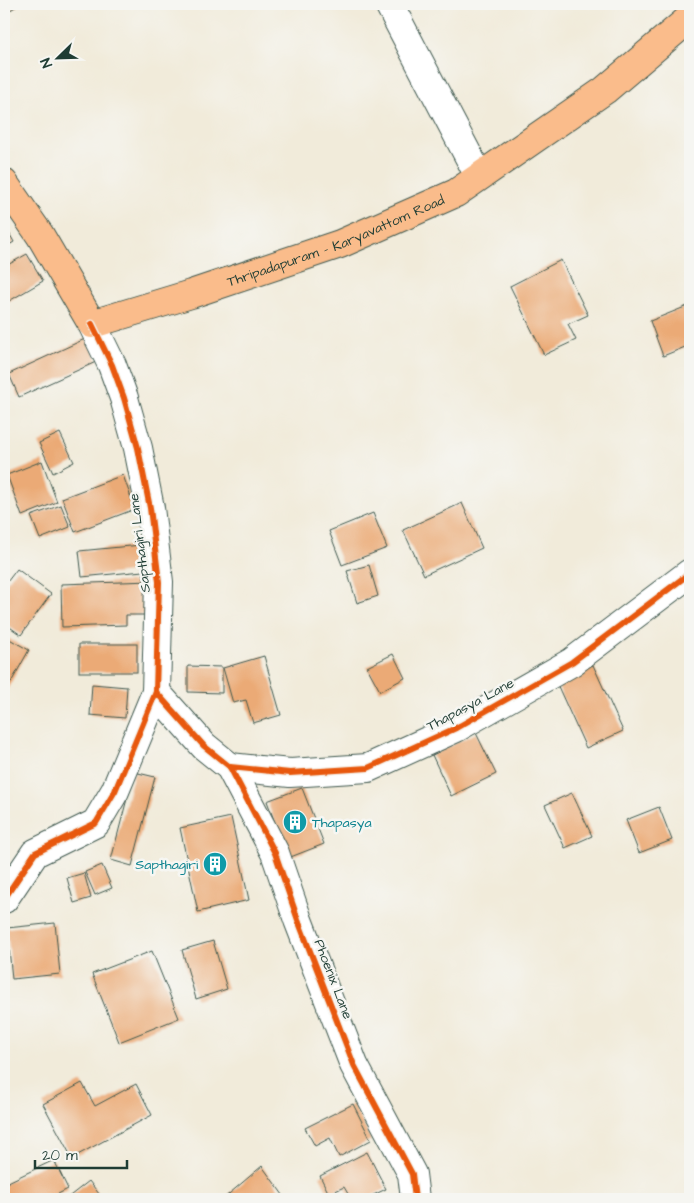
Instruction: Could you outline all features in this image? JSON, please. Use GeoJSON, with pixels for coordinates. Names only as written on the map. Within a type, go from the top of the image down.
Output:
{"type":"FeatureCollection","features":[{"type":"Feature","properties":{"kind":"main road","name":"Thripadapuram - Karyavattom Road"},"geometry":{"type":"LineString","coordinates":[[92,324],[191,294],[340,244],[456,193],[605,90],[690,18]]}},
{"type":"Feature","properties":{"kind":"main road"},"geometry":{"type":"LineString","coordinates":[[4,183],[40,235],[92,324]]}},
{"type":"Feature","properties":{"kind":"street"},"geometry":{"type":"LineString","coordinates":[[389,4],[479,176]]}},
{"type":"Feature","properties":{"kind":"street","name":"Sapthagiri Lane"},"geometry":{"type":"LineString","coordinates":[[92,324],[112,365],[124,398],[138,448],[150,508],[158,582],[156,692]]}},
{"type":"Feature","properties":{"kind":"street","name":"Thapasya Lane"},"geometry":{"type":"LineString","coordinates":[[230,767],[290,773],[368,768],[456,728],[572,662],[690,573]]}},
{"type":"Feature","properties":{"kind":"street"},"geometry":{"type":"LineString","coordinates":[[4,899],[35,853],[96,823],[115,791],[156,692],[204,746],[230,767]]}},
{"type":"Feature","properties":{"kind":"street","name":"Phoenix Lane"},"geometry":{"type":"LineString","coordinates":[[230,767],[276,853],[298,920],[354,1065],[412,1174],[415,1199]]}},
{"type":"Feature","properties":{"kind":"building"},"geometry":{"type":"Polygon","coordinates":[[[4,4],[20,4],[4,14],[4,4]]]}},
{"type":"Feature","properties":{"kind":"building"},"geometry":{"type":"Polygon","coordinates":[[[4,224],[14,242],[4,248],[4,224]]]}},
{"type":"Feature","properties":{"kind":"building"},"geometry":{"type":"Polygon","coordinates":[[[27,254],[43,281],[4,304],[4,267],[27,254]]]}},
{"type":"Feature","properties":{"kind":"building"},"geometry":{"type":"Polygon","coordinates":[[[561,260],[588,315],[568,324],[576,340],[544,355],[510,286],[561,260]]]}},
{"type":"Feature","properties":{"kind":"building"},"geometry":{"type":"Polygon","coordinates":[[[690,305],[690,345],[663,356],[650,321],[690,305]]]}},
{"type":"Feature","properties":{"kind":"building"},"geometry":{"type":"Polygon","coordinates":[[[87,338],[98,361],[19,397],[9,374],[87,338]]]}},
{"type":"Feature","properties":{"kind":"building"},"geometry":{"type":"Polygon","coordinates":[[[60,433],[74,462],[53,473],[39,443],[60,433]]]}},
{"type":"Feature","properties":{"kind":"building"},"geometry":{"type":"Polygon","coordinates":[[[42,461],[57,502],[22,516],[7,475],[42,461]]]}},
{"type":"Feature","properties":{"kind":"building"},"geometry":{"type":"Polygon","coordinates":[[[123,475],[135,509],[75,532],[62,498],[123,475]]]}},
{"type":"Feature","properties":{"kind":"building"},"geometry":{"type":"Polygon","coordinates":[[[462,503],[482,548],[424,575],[403,530],[462,503]]]}},
{"type":"Feature","properties":{"kind":"building"},"geometry":{"type":"Polygon","coordinates":[[[61,505],[70,527],[40,539],[31,516],[61,505]]]}},
{"type":"Feature","properties":{"kind":"building"},"geometry":{"type":"Polygon","coordinates":[[[373,513],[387,548],[342,565],[329,531],[373,513]]]}},
{"type":"Feature","properties":{"kind":"building"},"geometry":{"type":"Polygon","coordinates":[[[141,545],[143,571],[82,577],[79,551],[141,545]]]}},
{"type":"Feature","properties":{"kind":"building"},"geometry":{"type":"Polygon","coordinates":[[[369,565],[378,596],[357,603],[347,571],[369,565]]]}},
{"type":"Feature","properties":{"kind":"building"},"geometry":{"type":"Polygon","coordinates":[[[17,569],[51,594],[21,635],[4,623],[4,586],[17,569]]]}},
{"type":"Feature","properties":{"kind":"building"},"geometry":{"type":"Polygon","coordinates":[[[152,581],[153,615],[126,615],[126,625],[62,627],[61,584],[152,581]]]}},
{"type":"Feature","properties":{"kind":"building"},"geometry":{"type":"Polygon","coordinates":[[[4,636],[29,650],[4,695],[4,636]]]}},
{"type":"Feature","properties":{"kind":"building"},"geometry":{"type":"Polygon","coordinates":[[[79,644],[137,644],[137,672],[79,672],[79,644]]]}},
{"type":"Feature","properties":{"kind":"building"},"geometry":{"type":"Polygon","coordinates":[[[393,654],[405,678],[380,691],[367,667],[393,654]]]}},
{"type":"Feature","properties":{"kind":"building"},"geometry":{"type":"Polygon","coordinates":[[[264,656],[281,715],[253,723],[246,700],[233,703],[223,668],[264,656]]]}},
{"type":"Feature","properties":{"kind":"building"},"geometry":{"type":"Polygon","coordinates":[[[593,665],[623,731],[586,748],[556,682],[593,665]]]}},
{"type":"Feature","properties":{"kind":"building"},"geometry":{"type":"Polygon","coordinates":[[[188,666],[222,667],[222,693],[188,692],[188,666]]]}},
{"type":"Feature","properties":{"kind":"building"},"geometry":{"type":"Polygon","coordinates":[[[92,684],[127,687],[125,718],[90,715],[92,684]]]}},
{"type":"Feature","properties":{"kind":"building"},"geometry":{"type":"Polygon","coordinates":[[[476,733],[496,774],[451,796],[432,755],[476,733]]]}},
{"type":"Feature","properties":{"kind":"building"},"geometry":{"type":"Polygon","coordinates":[[[134,772],[155,777],[132,866],[111,860],[134,772]]]}},
{"type":"Feature","properties":{"kind":"building","name":"Thapasya"},"geometry":{"type":"Polygon","coordinates":[[[302,788],[324,844],[288,858],[267,801],[302,788]]]}},
{"type":"Feature","properties":{"kind":"building"},"geometry":{"type":"Polygon","coordinates":[[[572,793],[592,836],[565,848],[545,805],[572,793]]]}},
{"type":"Feature","properties":{"kind":"building"},"geometry":{"type":"Polygon","coordinates":[[[659,807],[672,840],[639,853],[626,820],[659,807]]]}},
{"type":"Feature","properties":{"kind":"building","name":"Sapthagiri"},"geometry":{"type":"Polygon","coordinates":[[[231,817],[249,900],[198,912],[180,828],[231,817]]]}},
{"type":"Feature","properties":{"kind":"building"},"geometry":{"type":"Polygon","coordinates":[[[102,865],[112,888],[95,895],[85,872],[102,865]]]}},
{"type":"Feature","properties":{"kind":"building"},"geometry":{"type":"Polygon","coordinates":[[[84,873],[91,898],[74,903],[67,878],[84,873]]]}},
{"type":"Feature","properties":{"kind":"building"},"geometry":{"type":"Polygon","coordinates":[[[55,923],[60,974],[12,979],[7,928],[55,923]]]}},
{"type":"Feature","properties":{"kind":"building"},"geometry":{"type":"Polygon","coordinates":[[[213,941],[227,989],[196,999],[182,950],[213,941]]]}},
{"type":"Feature","properties":{"kind":"building"},"geometry":{"type":"Polygon","coordinates":[[[152,951],[179,1018],[119,1042],[92,974],[152,951]]]}},
{"type":"Feature","properties":{"kind":"building"},"geometry":{"type":"Polygon","coordinates":[[[82,1083],[95,1106],[136,1084],[152,1115],[72,1158],[43,1104],[82,1083]]]}},
{"type":"Feature","properties":{"kind":"building"},"geometry":{"type":"Polygon","coordinates":[[[353,1104],[371,1140],[339,1157],[330,1138],[315,1146],[305,1128],[353,1104]]]}},
{"type":"Feature","properties":{"kind":"building"},"geometry":{"type":"Polygon","coordinates":[[[367,1152],[386,1189],[365,1199],[351,1199],[344,1187],[329,1194],[320,1176],[367,1152]]]}},
{"type":"Feature","properties":{"kind":"building"},"geometry":{"type":"Polygon","coordinates":[[[54,1160],[68,1189],[48,1199],[4,1199],[4,1184],[54,1160]]]}},
{"type":"Feature","properties":{"kind":"building"},"geometry":{"type":"Polygon","coordinates":[[[262,1166],[286,1199],[223,1199],[262,1166]]]}},
{"type":"Feature","properties":{"kind":"building"},"geometry":{"type":"Polygon","coordinates":[[[89,1181],[103,1199],[66,1199],[89,1181]]]}},
{"type":"Feature","properties":{"kind":"cycle path"},"geometry":{"type":"LineString","coordinates":[[4,899],[35,853],[96,823],[115,791],[156,692],[159,582],[150,508],[138,448],[124,398],[112,365],[92,324]]}},
{"type":"Feature","properties":{"kind":"cycle path"},"geometry":{"type":"LineString","coordinates":[[230,767],[290,773],[368,768],[456,728],[572,662],[690,573]]}},
{"type":"Feature","properties":{"kind":"cycle path"},"geometry":{"type":"LineString","coordinates":[[156,692],[204,746],[230,767],[275,853],[298,920],[354,1065],[412,1174],[415,1199]]}},
{"type":"Feature","properties":{"kind":"place","name":"Thapasya"},"geometry":{"type":"Point","coordinates":[295,822]}},
{"type":"Feature","properties":{"kind":"place","name":"Sapthagiri"},"geometry":{"type":"Point","coordinates":[215,864]}}]}
